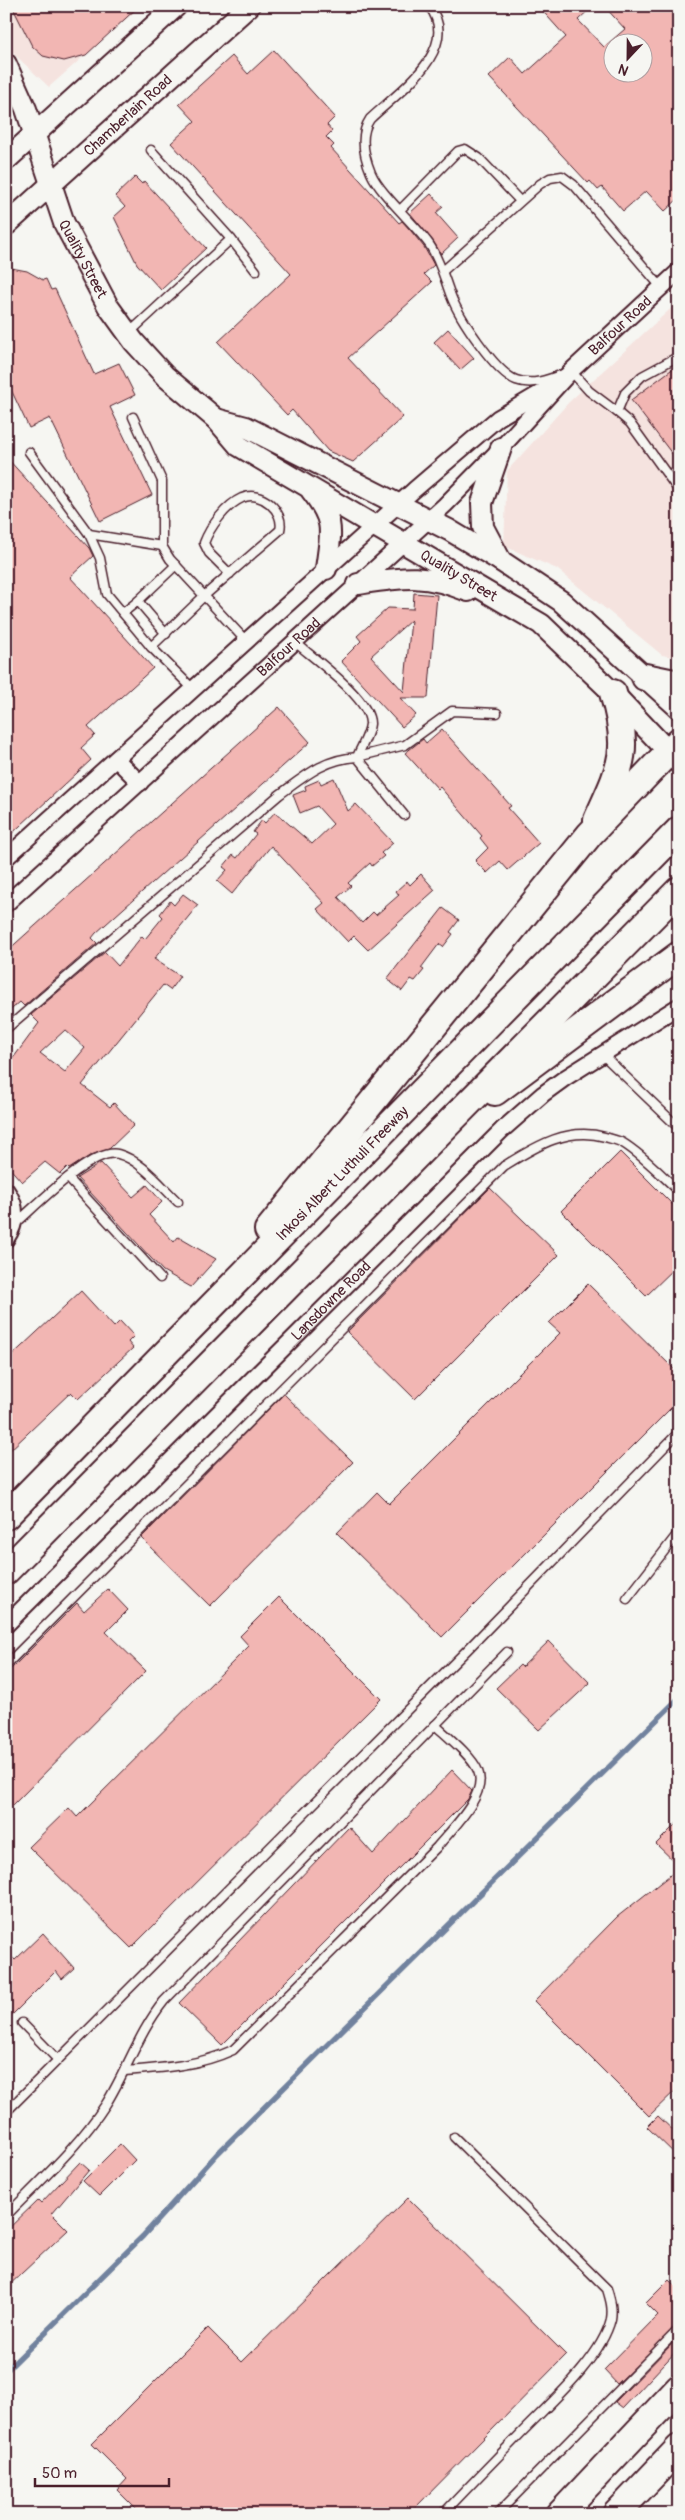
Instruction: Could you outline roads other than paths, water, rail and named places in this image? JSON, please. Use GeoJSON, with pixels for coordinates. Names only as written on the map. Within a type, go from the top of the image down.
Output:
{"type":"FeatureCollection","features":[{"type":"Feature","properties":{"kind":"highway"},"geometry":{"type":"LineString","coordinates":[[644,677],[679,684]]}},
{"type":"Feature","properties":{"kind":"highway"},"geometry":{"type":"LineString","coordinates":[[590,834],[624,752],[622,722],[613,693]]}},
{"type":"Feature","properties":{"kind":"highway"},"geometry":{"type":"LineString","coordinates":[[175,1346],[335,1145],[590,834],[656,767],[675,752]]}},
{"type":"Feature","properties":{"kind":"highway","name":"Inkosi Albert Luthuli Freeway"},"geometry":{"type":"LineString","coordinates":[[6,1516],[175,1346],[679,830]]}},
{"type":"Feature","properties":{"kind":"highway"},"geometry":{"type":"LineString","coordinates":[[6,1570],[679,890]]}},
{"type":"Feature","properties":{"kind":"highway"},"geometry":{"type":"LineString","coordinates":[[434,1136],[560,1046],[679,955]]}},
{"type":"Feature","properties":{"kind":"highway"},"geometry":{"type":"LineString","coordinates":[[560,2514],[679,2388]]}},
{"type":"Feature","properties":{"kind":"highway"},"geometry":{"type":"LineString","coordinates":[[616,2514],[679,2448]]}},
{"type":"Feature","properties":{"kind":"street"},"geometry":{"type":"LineString","coordinates":[[6,160],[176,6]]}},
{"type":"Feature","properties":{"kind":"street","name":"Chamberlain Road"},"geometry":{"type":"LineString","coordinates":[[6,225],[249,6]]}},
{"type":"Feature","properties":{"kind":"street","name":"Quality Street"},"geometry":{"type":"LineString","coordinates":[[6,64],[26,109],[64,223],[108,306],[128,334],[165,376],[216,419],[239,446],[526,613],[541,624],[675,752]]}},
{"type":"Feature","properties":{"kind":"street","name":"Balfour Road"},"geometry":{"type":"LineString","coordinates":[[6,904],[429,520],[501,448],[566,376],[679,271]]}},
{"type":"Feature","properties":{"kind":"street","name":"Balfour Road"},"geometry":{"type":"LineString","coordinates":[[6,858],[398,504],[498,418],[566,376]]}},
{"type":"Feature","properties":{"kind":"street","name":"Quality Street"},"geometry":{"type":"LineString","coordinates":[[216,419],[246,428],[429,520],[501,561],[561,601],[679,708]]}},
{"type":"Feature","properties":{"kind":"street"},"geometry":{"type":"LineString","coordinates":[[501,448],[482,503],[483,527],[501,561]]}},
{"type":"Feature","properties":{"kind":"street"},"geometry":{"type":"LineString","coordinates":[[307,485],[323,506],[330,520],[331,533],[326,569]]}},
{"type":"Feature","properties":{"kind":"street"},"geometry":{"type":"LineString","coordinates":[[358,584],[414,577],[442,580],[526,613]]}},
{"type":"Feature","properties":{"kind":"street"},"geometry":{"type":"LineString","coordinates":[[116,758],[140,783]]}},
{"type":"Feature","properties":{"kind":"street","name":"Lansdowne Road"},"geometry":{"type":"LineString","coordinates":[[6,1625],[502,1130],[543,1094],[679,1006]]}},
{"type":"Feature","properties":{"kind":"street"},"geometry":{"type":"LineString","coordinates":[[6,1190],[15,1211],[9,1234]]}},
{"type":"Feature","properties":{"kind":"lane"},"geometry":{"type":"LineString","coordinates":[[429,6],[439,31],[436,50],[423,68],[364,127],[365,152],[371,174],[379,187],[430,245],[443,271],[451,297],[467,324],[498,366],[515,380],[529,382],[546,381],[566,376],[589,391],[630,423],[679,491]]}},
{"type":"Feature","properties":{"kind":"lane"},"geometry":{"type":"LineString","coordinates":[[401,210],[452,157],[465,149],[479,158],[520,201]]}},
{"type":"Feature","properties":{"kind":"lane"},"geometry":{"type":"LineString","coordinates":[[152,150],[231,239],[256,271]]}},
{"type":"Feature","properties":{"kind":"lane"},"geometry":{"type":"LineString","coordinates":[[443,271],[520,201],[546,180],[558,176],[566,178],[661,287]]}},
{"type":"Feature","properties":{"kind":"lane"},"geometry":{"type":"LineString","coordinates":[[128,334],[231,239]]}},
{"type":"Feature","properties":{"kind":"lane"},"geometry":{"type":"LineString","coordinates":[[617,412],[625,393],[642,376],[679,356]]}},
{"type":"Feature","properties":{"kind":"lane"},"geometry":{"type":"LineString","coordinates":[[133,416],[162,481],[162,546],[176,565],[246,641]]}},
{"type":"Feature","properties":{"kind":"lane"},"geometry":{"type":"LineString","coordinates":[[29,452],[89,534],[100,558],[107,594],[152,648],[193,689]]}},
{"type":"Feature","properties":{"kind":"lane"},"geometry":{"type":"LineString","coordinates":[[152,648],[204,596],[230,574],[280,530],[279,516],[272,506],[262,498],[254,496],[242,498],[226,511],[204,543],[209,553],[230,574]]}},
{"type":"Feature","properties":{"kind":"lane"},"geometry":{"type":"LineString","coordinates":[[89,534],[162,546]]}},
{"type":"Feature","properties":{"kind":"lane"},"geometry":{"type":"LineString","coordinates":[[123,613],[176,565]]}},
{"type":"Feature","properties":{"kind":"lane"},"geometry":{"type":"LineString","coordinates":[[138,601],[166,634]]}},
{"type":"Feature","properties":{"kind":"lane"},"geometry":{"type":"LineString","coordinates":[[295,642],[358,699],[368,715],[370,724],[358,757]]}},
{"type":"Feature","properties":{"kind":"lane"},"geometry":{"type":"LineString","coordinates":[[6,1028],[279,795],[328,762],[339,758],[358,757],[405,745],[452,711],[497,713]]}},
{"type":"Feature","properties":{"kind":"lane"},"geometry":{"type":"LineString","coordinates":[[358,757],[404,815]]}},
{"type":"Feature","properties":{"kind":"lane"},"geometry":{"type":"LineString","coordinates":[[603,1055],[679,1128]]}},
{"type":"Feature","properties":{"kind":"lane"},"geometry":{"type":"LineString","coordinates":[[6,1665],[504,1166],[534,1148],[567,1134],[594,1134],[621,1142],[640,1155],[679,1191]]}},
{"type":"Feature","properties":{"kind":"lane"},"geometry":{"type":"LineString","coordinates":[[9,1234],[68,1178],[91,1160],[105,1153],[118,1154],[134,1161],[178,1202]]}},
{"type":"Feature","properties":{"kind":"lane"},"geometry":{"type":"LineString","coordinates":[[68,1178],[160,1278]]}},
{"type":"Feature","properties":{"kind":"lane"},"geometry":{"type":"LineString","coordinates":[[6,2112],[467,1650],[679,1432]]}},
{"type":"Feature","properties":{"kind":"lane"},"geometry":{"type":"LineString","coordinates":[[627,1599],[679,1532]]}},
{"type":"Feature","properties":{"kind":"lane"},"geometry":{"type":"LineString","coordinates":[[6,2216],[81,2138],[105,2105],[125,2071],[148,2024],[164,2001],[506,1652]]}},
{"type":"Feature","properties":{"kind":"lane"},"geometry":{"type":"LineString","coordinates":[[125,2071],[195,2064],[233,2050],[437,1847],[465,1814],[477,1794],[480,1782],[478,1771],[472,1761],[435,1725]]}},
{"type":"Feature","properties":{"kind":"lane"},"geometry":{"type":"LineString","coordinates":[[22,2023],[58,2060]]}},
{"type":"Feature","properties":{"kind":"lane"},"geometry":{"type":"LineString","coordinates":[[443,2514],[553,2400],[585,2364],[605,2332],[611,2318],[612,2304],[607,2289],[454,2136]]}},
{"type":"Feature","properties":{"kind":"lane"},"geometry":{"type":"LineString","coordinates":[[496,2514],[679,2329]]}},
{"type":"Feature","properties":{"kind":"waterway"},"geometry":{"type":"LineString","coordinates":[[6,2371],[143,2236],[217,2154],[679,1698]]}}]}
